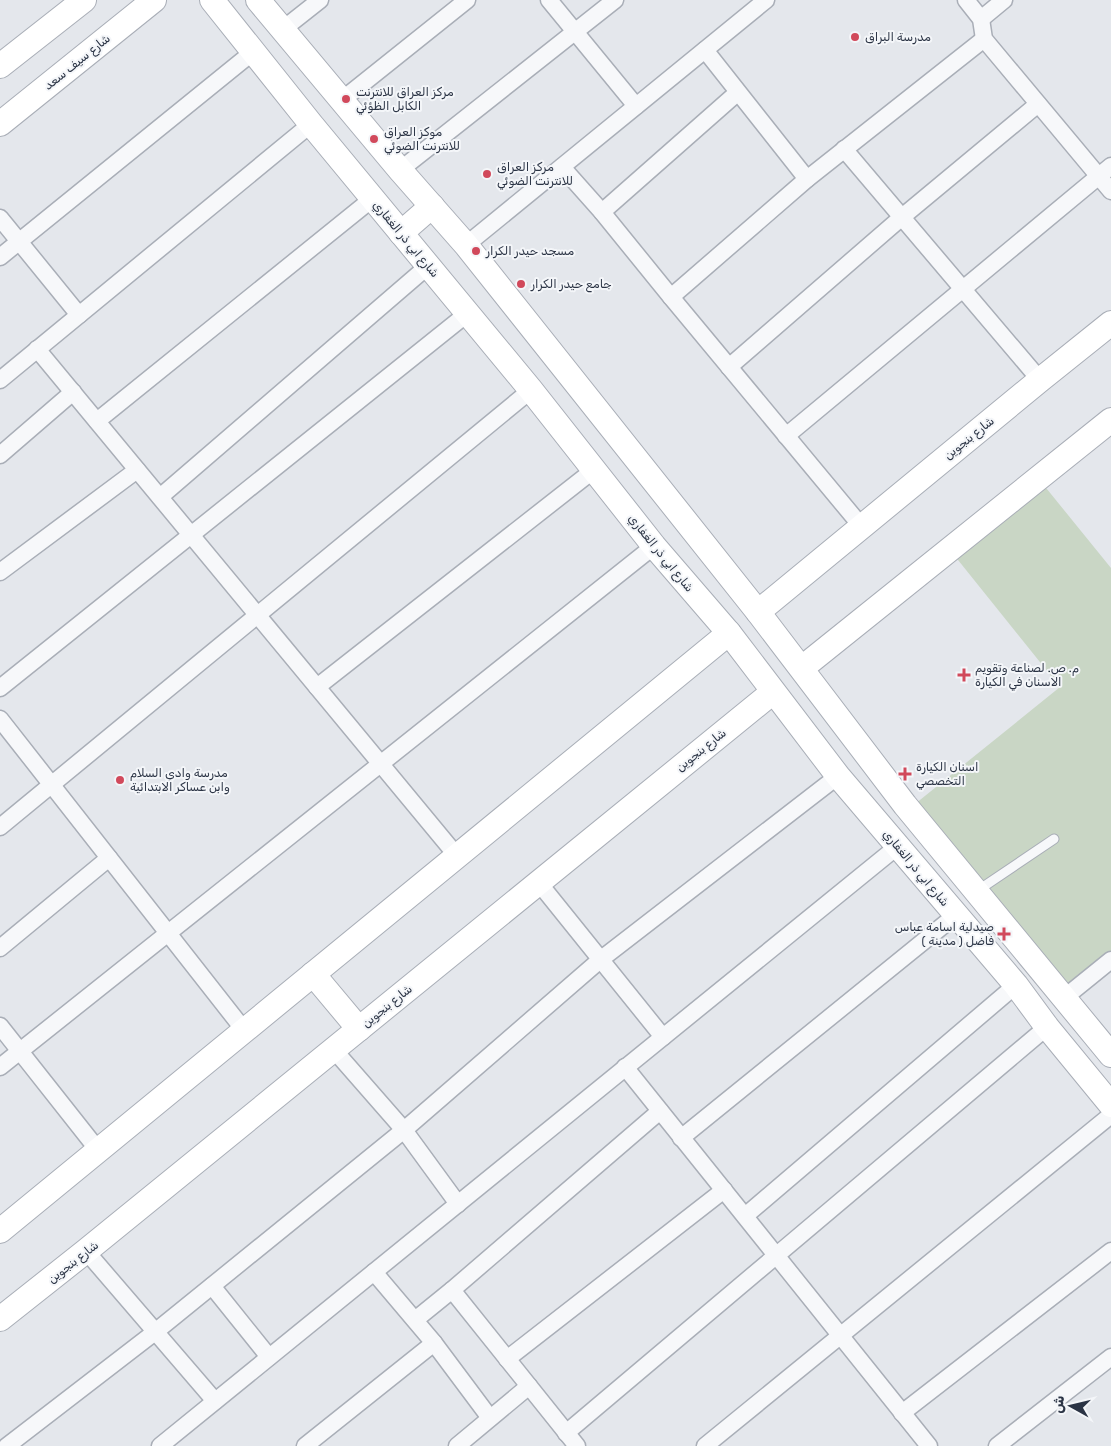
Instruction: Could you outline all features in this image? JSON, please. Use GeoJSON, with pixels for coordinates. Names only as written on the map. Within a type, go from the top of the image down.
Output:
{"type":"FeatureCollection","features":[{"type":"Feature","properties":{"kind":"street"},"geometry":{"type":"LineString","coordinates":[[0,66],[84,0]]}},
{"type":"Feature","properties":{"kind":"street","name":"شارع سيف سعد"},"geometry":{"type":"LineString","coordinates":[[0,124],[154,0]]}},
{"type":"Feature","properties":{"kind":"street","name":"شارع ابي ذر الغفاري"},"geometry":{"type":"LineString","coordinates":[[212,0],[372,199],[531,390],[654,546],[729,633],[838,776],[1011,980],[1111,1105]]}},
{"type":"Feature","properties":{"kind":"street"},"geometry":{"type":"LineString","coordinates":[[258,0],[400,170],[466,245],[802,668],[905,806],[1111,1055]]}},
{"type":"Feature","properties":{"kind":"street"},"geometry":{"type":"LineString","coordinates":[[282,30],[320,0]]}},
{"type":"Feature","properties":{"kind":"street"},"geometry":{"type":"LineString","coordinates":[[342,100],[467,0]]}},
{"type":"Feature","properties":{"kind":"street"},"geometry":{"type":"LineString","coordinates":[[549,0],[636,106]]}},
{"type":"Feature","properties":{"kind":"street"},"geometry":{"type":"LineString","coordinates":[[400,170],[615,0]]}},
{"type":"Feature","properties":{"kind":"street"},"geometry":{"type":"LineString","coordinates":[[466,245],[766,0]]}},
{"type":"Feature","properties":{"kind":"street"},"geometry":{"type":"LineString","coordinates":[[966,0],[981,19],[984,39],[1038,104],[1105,171],[1111,191]]}},
{"type":"Feature","properties":{"kind":"street"},"geometry":{"type":"LineString","coordinates":[[981,19],[1004,0]]}},
{"type":"Feature","properties":{"kind":"street"},"geometry":{"type":"LineString","coordinates":[[671,297],[807,179],[984,39]]}},
{"type":"Feature","properties":{"kind":"street"},"geometry":{"type":"LineString","coordinates":[[705,50],[807,179]]}},
{"type":"Feature","properties":{"kind":"street"},"geometry":{"type":"LineString","coordinates":[[0,257],[253,52]]}},
{"type":"Feature","properties":{"kind":"street"},"geometry":{"type":"LineString","coordinates":[[602,212],[738,92]]}},
{"type":"Feature","properties":{"kind":"street"},"geometry":{"type":"LineString","coordinates":[[729,367],[902,217],[1038,104]]}},
{"type":"Feature","properties":{"kind":"street"},"geometry":{"type":"LineString","coordinates":[[0,380],[311,124]]}},
{"type":"Feature","properties":{"kind":"street"},"geometry":{"type":"LineString","coordinates":[[844,149],[1040,380]]}},
{"type":"Feature","properties":{"kind":"street"},"geometry":{"type":"LineString","coordinates":[[562,166],[862,527]]}},
{"type":"Feature","properties":{"kind":"street"},"geometry":{"type":"LineString","coordinates":[[786,436],[1105,171]]}},
{"type":"Feature","properties":{"kind":"street"},"geometry":{"type":"LineString","coordinates":[[97,421],[372,199]]}},
{"type":"Feature","properties":{"kind":"street"},"geometry":{"type":"LineString","coordinates":[[401,233],[432,206]]}},
{"type":"Feature","properties":{"kind":"street"},"geometry":{"type":"LineString","coordinates":[[0,218],[79,315]]}},
{"type":"Feature","properties":{"kind":"street"},"geometry":{"type":"LineString","coordinates":[[160,497],[428,266]]}},
{"type":"Feature","properties":{"kind":"street"},"geometry":{"type":"LineString","coordinates":[[0,688],[468,313]]}},
{"type":"Feature","properties":{"kind":"street","name":"شارع بنجوين"},"geometry":{"type":"LineString","coordinates":[[758,612],[1111,323]]}},
{"type":"Feature","properties":{"kind":"street"},"geometry":{"type":"LineString","coordinates":[[37,349],[457,856]]}},
{"type":"Feature","properties":{"kind":"street"},"geometry":{"type":"LineString","coordinates":[[0,827],[531,390]]}},
{"type":"Feature","properties":{"kind":"street"},"geometry":{"type":"LineString","coordinates":[[0,454],[73,392]]}},
{"type":"Feature","properties":{"kind":"street"},"geometry":{"type":"LineString","coordinates":[[802,668],[1111,420]]}},
{"type":"Feature","properties":{"kind":"street"},"geometry":{"type":"LineString","coordinates":[[317,687],[594,469]]}},
{"type":"Feature","properties":{"kind":"street"},"geometry":{"type":"LineString","coordinates":[[0,572],[137,470]]}},
{"type":"Feature","properties":{"kind":"street"},"geometry":{"type":"LineString","coordinates":[[0,1067],[654,546]]}},
{"type":"Feature","properties":{"kind":"street"},"geometry":{"type":"LineString","coordinates":[[0,1231],[729,633]]}},
{"type":"Feature","properties":{"kind":"street","name":"شارع بنجوين"},"geometry":{"type":"LineString","coordinates":[[0,1319],[773,692]]}},
{"type":"Feature","properties":{"kind":"street"},"geometry":{"type":"LineString","coordinates":[[0,719],[244,1030]]}},
{"type":"Feature","properties":{"kind":"street"},"geometry":{"type":"LineString","coordinates":[[7,1446],[155,1332],[404,1130],[600,960],[838,776]]}},
{"type":"Feature","properties":{"kind":"street"},"geometry":{"type":"LineString","coordinates":[[167,1444],[215,1401],[898,846]]}},
{"type":"Feature","properties":{"kind":"street"},"geometry":{"type":"LineString","coordinates":[[0,948],[109,858]]}},
{"type":"Feature","properties":{"kind":"street"},"geometry":{"type":"LineString","coordinates":[[539,883],[662,1037]]}},
{"type":"Feature","properties":{"kind":"street"},"geometry":{"type":"LineString","coordinates":[[681,1138],[956,915]]}},
{"type":"Feature","properties":{"kind":"street"},"geometry":{"type":"LineString","coordinates":[[745,1216],[1011,980],[1028,955]]}},
{"type":"Feature","properties":{"kind":"street"},"geometry":{"type":"LineString","coordinates":[[1064,998],[1111,960]]}},
{"type":"Feature","properties":{"kind":"street"},"geometry":{"type":"LineString","coordinates":[[313,974],[359,1029]]}},
{"type":"Feature","properties":{"kind":"street"},"geometry":{"type":"LineString","coordinates":[[0,1026],[98,1150]]}},
{"type":"Feature","properties":{"kind":"street"},"geometry":{"type":"LineString","coordinates":[[566,1433],[1047,1027]]}},
{"type":"Feature","properties":{"kind":"street"},"geometry":{"type":"LineString","coordinates":[[334,1050],[404,1130],[458,1204]]}},
{"type":"Feature","properties":{"kind":"street"},"geometry":{"type":"LineString","coordinates":[[625,1067],[929,1446]]}},
{"type":"Feature","properties":{"kind":"street"},"geometry":{"type":"LineString","coordinates":[[415,1320],[660,1111]]}},
{"type":"Feature","properties":{"kind":"street"},"geometry":{"type":"LineString","coordinates":[[706,1446],[1111,1115]]}},
{"type":"Feature","properties":{"kind":"street"},"geometry":{"type":"LineString","coordinates":[[507,1359],[724,1190]]}},
{"type":"Feature","properties":{"kind":"street"},"geometry":{"type":"LineString","coordinates":[[86,1251],[215,1401]]}},
{"type":"Feature","properties":{"kind":"street"},"geometry":{"type":"LineString","coordinates":[[902,1413],[1111,1251]]}},
{"type":"Feature","properties":{"kind":"street"},"geometry":{"type":"LineString","coordinates":[[374,1272],[434,1343],[490,1418]]}},
{"type":"Feature","properties":{"kind":"street"},"geometry":{"type":"LineString","coordinates":[[212,1286],[269,1357]]}},
{"type":"Feature","properties":{"kind":"street"},"geometry":{"type":"LineString","coordinates":[[452,1290],[577,1446]]}},
{"type":"Feature","properties":{"kind":"street"},"geometry":{"type":"LineString","coordinates":[[305,1446],[434,1343]]}},
{"type":"Feature","properties":{"kind":"street"},"geometry":{"type":"LineString","coordinates":[[996,1446],[1111,1357]]}},
{"type":"Feature","properties":{"kind":"street"},"geometry":{"type":"LineString","coordinates":[[457,1446],[529,1386]]}},
{"type":"Feature","properties":{"kind":"lane"},"geometry":{"type":"LineString","coordinates":[[975,892],[1054,839]]}},
{"type":"Feature","properties":{"kind":"green space"},"geometry":{"type":"Polygon","coordinates":[[[1038,478],[1111,568],[1111,962],[1069,996],[915,804],[1060,687],[950,550],[1038,478]]]}},
{"type":"Feature","properties":{"kind":"place","name":"مدرسة البراق"},"geometry":{"type":"Point","coordinates":[855,37]}},
{"type":"Feature","properties":{"kind":"place","name":"مركز العراق للانترنت الكابل الظؤئي"},"geometry":{"type":"Point","coordinates":[346,99]}},
{"type":"Feature","properties":{"kind":"place","name":"موكز العراق للانترنت الضوئي"},"geometry":{"type":"Point","coordinates":[374,139]}},
{"type":"Feature","properties":{"kind":"place","name":"مركز العراق للانترنت الضوئي"},"geometry":{"type":"Point","coordinates":[487,174]}},
{"type":"Feature","properties":{"kind":"place","name":"مسجد حيدر الكرار"},"geometry":{"type":"Point","coordinates":[476,251]}},
{"type":"Feature","properties":{"kind":"place","name":"جامع حيدر الكرار"},"geometry":{"type":"Point","coordinates":[521,284]}},
{"type":"Feature","properties":{"kind":"place","name":"م. ص. لصناعة وتقويم الاسنان في الكيارة"},"geometry":{"type":"Point","coordinates":[964,675]}},
{"type":"Feature","properties":{"kind":"place","name":"اسنان الكيارة التخصصي"},"geometry":{"type":"Point","coordinates":[905,774]}},
{"type":"Feature","properties":{"kind":"place","name":"مدرسة وادي السلام وابن عساكر الابتدائية"},"geometry":{"type":"Point","coordinates":[120,780]}},
{"type":"Feature","properties":{"kind":"place","name":"صيدلية اسامة عباس فاضل ( مدينة )"},"geometry":{"type":"Point","coordinates":[1004,934]}}]}
